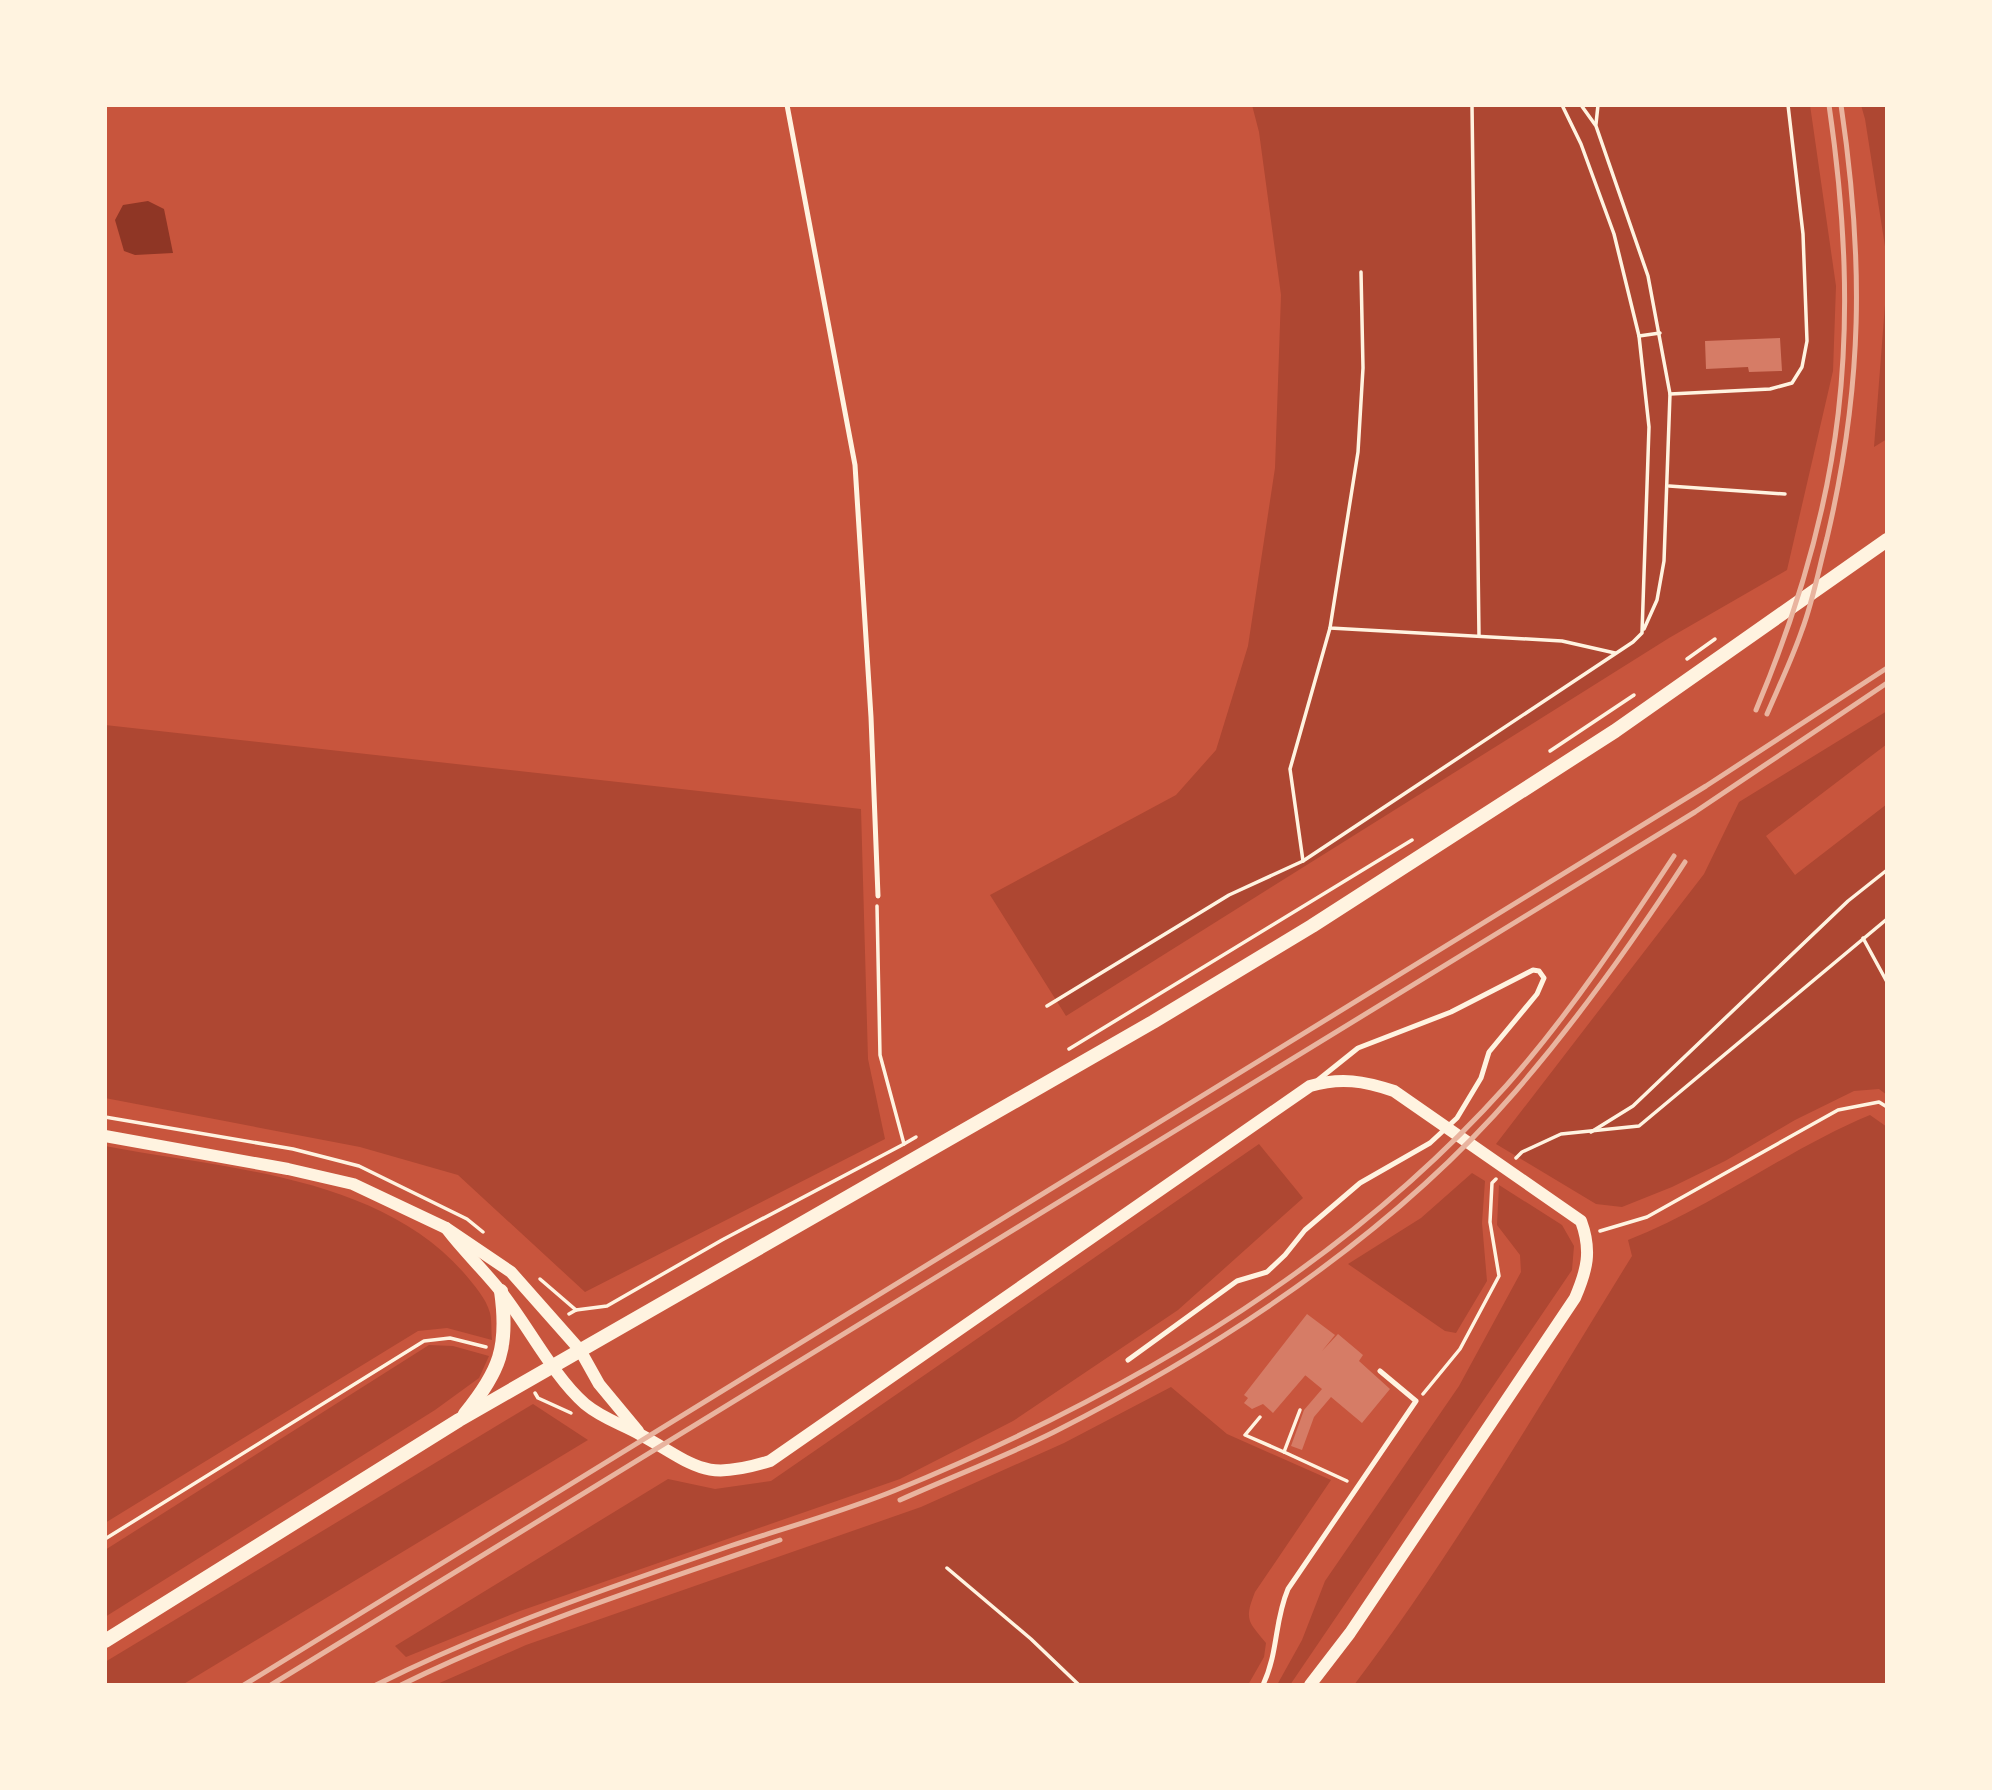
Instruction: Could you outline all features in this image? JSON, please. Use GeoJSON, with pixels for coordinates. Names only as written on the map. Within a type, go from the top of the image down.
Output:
{"type":"FeatureCollection","features":[{"type":"Feature","properties":{"kind":"main road"},"geometry":{"type":"LineString","coordinates":[[105,1641],[459,1420],[1164,1016],[1471,826],[1726,654],[1887,540]]}},
{"type":"Feature","properties":{"kind":"main road"},"geometry":{"type":"LineString","coordinates":[[459,1420],[491,1382],[501,1351],[505,1319],[501,1291]]}},
{"type":"Feature","properties":{"kind":"street"},"geometry":{"type":"LineString","coordinates":[[446,1227],[471,1261],[501,1291],[584,1403],[606,1419],[641,1434],[680,1460],[704,1471],[738,1471],[770,1461],[1310,1086],[1333,1079],[1362,1081],[1394,1091],[1555,1200],[1581,1222],[1590,1251],[1585,1275],[1575,1298],[1365,1610],[1310,1685]]}},
{"type":"Feature","properties":{"kind":"street"},"geometry":{"type":"LineString","coordinates":[[105,1136],[288,1169],[353,1184],[446,1227],[511,1272],[580,1350],[599,1384],[641,1434]]}},
{"type":"Feature","properties":{"kind":"lane"},"geometry":{"type":"LineString","coordinates":[[787,105],[855,465],[871,717],[878,896]]}},
{"type":"Feature","properties":{"kind":"lane"},"geometry":{"type":"LineString","coordinates":[[1128,1360],[1237,1281],[1267,1272],[1305,1230],[1360,1183],[1430,1143],[1457,1118],[1481,1078],[1489,1052],[1530,1005],[1544,978],[1539,971],[1533,970],[1451,1012],[1358,1048],[1310,1086]]}},
{"type":"Feature","properties":{"kind":"lane"},"geometry":{"type":"LineString","coordinates":[[1263,1685],[1278,1646],[1279,1612],[1288,1589],[1416,1401],[1380,1371]]}},
{"type":"Feature","properties":{"kind":"path"},"geometry":{"type":"LineString","coordinates":[[1472,105],[1479,635]]}},
{"type":"Feature","properties":{"kind":"path"},"geometry":{"type":"LineString","coordinates":[[1562,105],[1581,144],[1614,234],[1639,336],[1649,427],[1642,633]]}},
{"type":"Feature","properties":{"kind":"path"},"geometry":{"type":"LineString","coordinates":[[1048,1006],[1229,894],[1303,860],[1616,653],[1642,633],[1657,600],[1664,561],[1669,486],[1670,394],[1648,276],[1596,126],[1581,105]]}},
{"type":"Feature","properties":{"kind":"path"},"geometry":{"type":"LineString","coordinates":[[1596,126],[1598,105]]}},
{"type":"Feature","properties":{"kind":"path"},"geometry":{"type":"LineString","coordinates":[[1670,394],[1770,389],[1792,383],[1802,367],[1807,341],[1803,234],[1788,105]]}},
{"type":"Feature","properties":{"kind":"path"},"geometry":{"type":"LineString","coordinates":[[1303,860],[1290,769],[1330,628],[1358,452],[1363,368],[1361,272]]}},
{"type":"Feature","properties":{"kind":"path"},"geometry":{"type":"LineString","coordinates":[[1639,336],[1660,333]]}},
{"type":"Feature","properties":{"kind":"path"},"geometry":{"type":"LineString","coordinates":[[1669,486],[1784,494]]}},
{"type":"Feature","properties":{"kind":"path"},"geometry":{"type":"LineString","coordinates":[[1330,628],[1562,641],[1616,653]]}},
{"type":"Feature","properties":{"kind":"path"},"geometry":{"type":"LineString","coordinates":[[1680,665],[1723,633]]}},
{"type":"Feature","properties":{"kind":"path"},"geometry":{"type":"LineString","coordinates":[[1542,756],[1645,688]]}},
{"type":"Feature","properties":{"kind":"path"},"geometry":{"type":"LineString","coordinates":[[1063,1053],[1416,838]]}},
{"type":"Feature","properties":{"kind":"path"},"geometry":{"type":"LineString","coordinates":[[1590,1133],[1633,1106],[1848,901],[1887,870]]}},
{"type":"Feature","properties":{"kind":"path"},"geometry":{"type":"LineString","coordinates":[[878,896],[880,1055],[904,1144]]}},
{"type":"Feature","properties":{"kind":"path"},"geometry":{"type":"LineString","coordinates":[[1514,1159],[1522,1152],[1561,1134],[1639,1126],[1887,919]]}},
{"type":"Feature","properties":{"kind":"path"},"geometry":{"type":"LineString","coordinates":[[1863,938],[1887,982]]}},
{"type":"Feature","properties":{"kind":"path"},"geometry":{"type":"LineString","coordinates":[[1586,1236],[1647,1217],[1838,1110],[1879,1102],[1887,1107]]}},
{"type":"Feature","properties":{"kind":"path"},"geometry":{"type":"LineString","coordinates":[[576,1310],[607,1306],[722,1240],[925,1131]]}},
{"type":"Feature","properties":{"kind":"path"},"geometry":{"type":"LineString","coordinates":[[1416,1401],[1460,1349],[1499,1276],[1490,1222],[1492,1183],[1499,1175]]}},
{"type":"Feature","properties":{"kind":"path"},"geometry":{"type":"LineString","coordinates":[[105,1539],[424,1340],[450,1338],[501,1351]]}},
{"type":"Feature","properties":{"kind":"path"},"geometry":{"type":"LineString","coordinates":[[528,1381],[538,1398],[573,1414]]}},
{"type":"Feature","properties":{"kind":"path"},"geometry":{"type":"LineString","coordinates":[[1284,1452],[1300,1410]]}},
{"type":"Feature","properties":{"kind":"path"},"geometry":{"type":"LineString","coordinates":[[1260,1417],[1245,1435],[1335,1474]]}},
{"type":"Feature","properties":{"kind":"path"},"geometry":{"type":"LineString","coordinates":[[947,1568],[1031,1639],[1079,1685]]}},
{"type":"Feature","properties":{"kind":"shaded area"},"geometry":{"type":"Polygon","coordinates":[[[1252,105],[1810,105],[1836,286],[1833,371],[1787,570],[1669,638],[1066,1016],[990,895],[1176,795],[1216,750],[1248,646],[1275,468],[1281,295],[1259,132],[1252,105]]]}},
{"type":"Feature","properties":{"kind":"shaded area"},"geometry":{"type":"Polygon","coordinates":[[[1861,105],[1887,105],[1887,259],[1865,119],[1861,105]]]}},
{"type":"Feature","properties":{"kind":"shaded area"},"geometry":{"type":"Polygon","coordinates":[[[148,201],[164,209],[173,253],[135,255],[124,251],[115,220],[123,205],[148,201]]]}},
{"type":"Feature","properties":{"kind":"shaded area"},"geometry":{"type":"Polygon","coordinates":[[[1887,279],[1887,439],[1874,447],[1887,279]]]}},
{"type":"Feature","properties":{"kind":"shaded area"},"geometry":{"type":"Polygon","coordinates":[[[1887,711],[1887,744],[1766,836],[1795,875],[1887,804],[1887,1095],[1879,1089],[1854,1091],[1795,1120],[1725,1161],[1672,1187],[1622,1207],[1596,1204],[1496,1144],[1704,874],[1739,802],[1887,711]]]}},
{"type":"Feature","properties":{"kind":"shaded area"},"geometry":{"type":"Polygon","coordinates":[[[105,725],[861,809],[868,1059],[885,1139],[585,1292],[458,1175],[360,1147],[105,1098],[105,725]]]}},
{"type":"Feature","properties":{"kind":"shaded area"},"geometry":{"type":"Polygon","coordinates":[[[1870,1115],[1887,1127],[1887,1685],[1354,1685],[1392,1634],[1463,1528],[1632,1256],[1628,1240],[1690,1211],[1839,1129],[1870,1115]]]}},
{"type":"Feature","properties":{"kind":"shaded area"},"geometry":{"type":"Polygon","coordinates":[[[1259,1144],[1303,1198],[1178,1310],[1013,1421],[900,1479],[520,1611],[406,1657],[395,1646],[668,1479],[715,1489],[771,1481],[1259,1144]]]}},
{"type":"Feature","properties":{"kind":"shaded area"},"geometry":{"type":"Polygon","coordinates":[[[105,1146],[249,1170],[297,1181],[344,1196],[388,1215],[429,1240],[472,1282],[488,1307],[492,1340],[447,1328],[418,1331],[105,1523],[105,1146]]]}},
{"type":"Feature","properties":{"kind":"shaded area"},"geometry":{"type":"Polygon","coordinates":[[[1472,1173],[1485,1181],[1482,1223],[1487,1281],[1456,1333],[1445,1331],[1348,1264],[1421,1218],[1472,1173]]]}},
{"type":"Feature","properties":{"kind":"shaded area"},"geometry":{"type":"Polygon","coordinates":[[[1499,1185],[1562,1225],[1574,1246],[1572,1270],[1290,1685],[1277,1685],[1302,1640],[1325,1581],[1459,1386],[1521,1272],[1520,1255],[1497,1225],[1499,1185]]]}},
{"type":"Feature","properties":{"kind":"shaded area"},"geometry":{"type":"Polygon","coordinates":[[[429,1345],[453,1346],[489,1356],[479,1378],[435,1410],[105,1617],[105,1550],[429,1345]]]}},
{"type":"Feature","properties":{"kind":"shaded area"},"geometry":{"type":"Polygon","coordinates":[[[1171,1387],[1227,1434],[1331,1480],[1255,1592],[1250,1620],[1266,1643],[1264,1657],[1248,1685],[435,1685],[526,1645],[921,1507],[1064,1443],[1171,1387]]]}},
{"type":"Feature","properties":{"kind":"shaded area"},"geometry":{"type":"Polygon","coordinates":[[[533,1404],[588,1440],[182,1685],[105,1685],[105,1662],[533,1404]]]}},
{"type":"Feature","properties":{"kind":"building"},"geometry":{"type":"Polygon","coordinates":[[[1780,338],[1782,371],[1749,372],[1748,367],[1706,369],[1705,341],[1780,338]]]}},
{"type":"Feature","properties":{"kind":"building"},"geometry":{"type":"Polygon","coordinates":[[[1307,1314],[1335,1335],[1322,1351],[1338,1334],[1363,1355],[1359,1361],[1390,1389],[1362,1423],[1331,1397],[1314,1417],[1302,1450],[1291,1446],[1304,1410],[1322,1389],[1305,1375],[1273,1413],[1263,1404],[1252,1409],[1244,1403],[1248,1398],[1244,1395],[1307,1314]]]}},
{"type":"Feature","properties":{"kind":"railway"},"geometry":{"type":"LineString","coordinates":[[1756,710],[1786,633],[1810,558],[1827,485],[1838,413],[1844,340],[1844,265],[1839,187],[1829,105]]}},
{"type":"Feature","properties":{"kind":"railway"},"geometry":{"type":"LineString","coordinates":[[1767,714],[1809,608],[1827,538],[1848,428],[1856,322],[1856,270],[1854,217],[1841,105]]}},
{"type":"Feature","properties":{"kind":"railway"},"geometry":{"type":"LineString","coordinates":[[244,1685],[1706,786],[1887,668]]}},
{"type":"Feature","properties":{"kind":"railway"},"geometry":{"type":"LineString","coordinates":[[271,1685],[1695,812],[1887,683]]}},
{"type":"Feature","properties":{"kind":"railway"},"geometry":{"type":"LineString","coordinates":[[376,1685],[463,1645],[595,1593],[896,1490],[1063,1414],[1224,1322],[1300,1270],[1373,1213],[1442,1152],[1506,1086],[1573,1003],[1674,856]]}},
{"type":"Feature","properties":{"kind":"railway"},"geometry":{"type":"LineString","coordinates":[[900,1500],[1035,1441],[1117,1399],[1241,1324],[1359,1240],[1467,1144],[1515,1092],[1604,980],[1685,862]]}},
{"type":"Feature","properties":{"kind":"railway"},"geometry":{"type":"LineString","coordinates":[[401,1685],[541,1624],[780,1540]]}}]}
